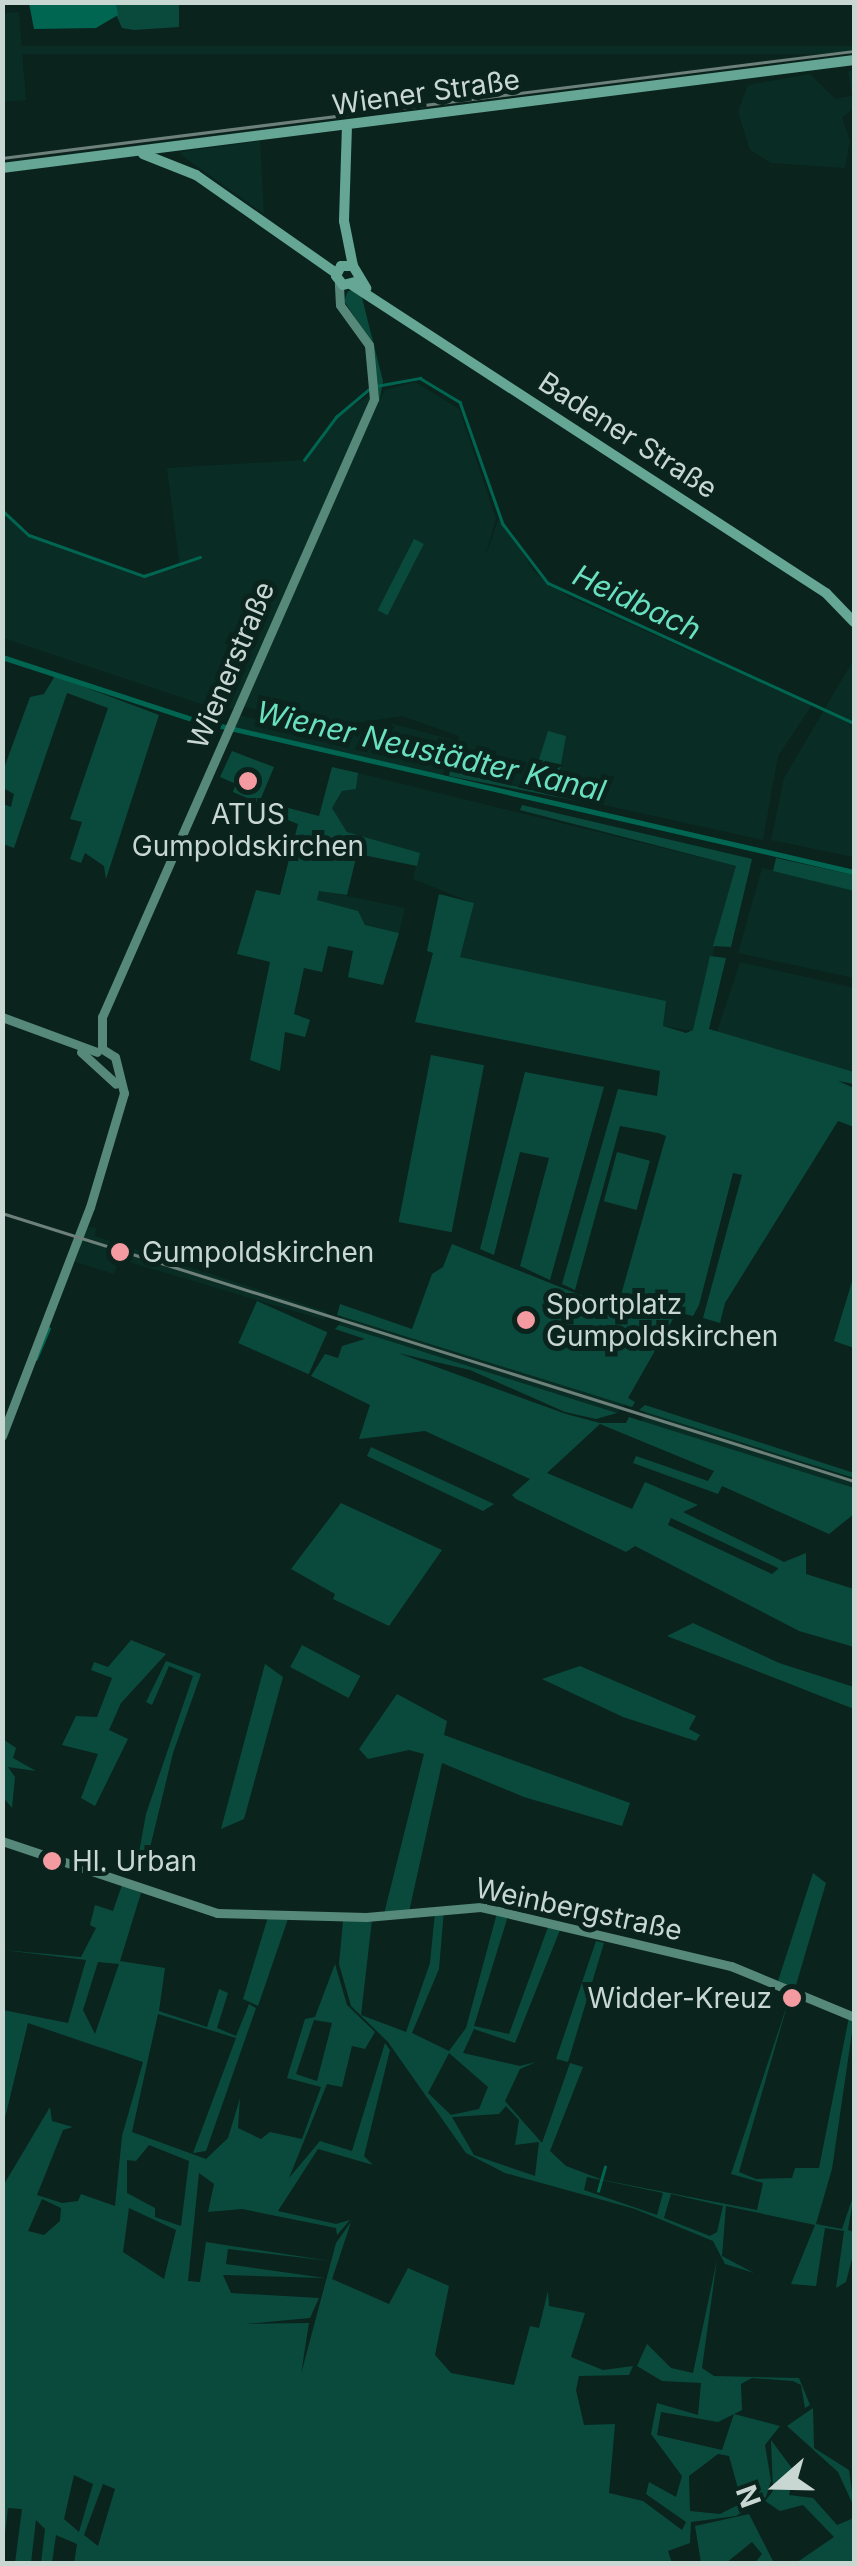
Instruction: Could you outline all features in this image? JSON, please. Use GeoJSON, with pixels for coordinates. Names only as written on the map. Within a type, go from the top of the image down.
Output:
{"type":"FeatureCollection","features":[{"type":"Feature","properties":{"kind":"main road","name":"Wiener Straße"},"geometry":{"type":"LineString","coordinates":[[2,168],[854,60]]}},
{"type":"Feature","properties":{"kind":"main road"},"geometry":{"type":"LineString","coordinates":[[135,152],[196,175],[346,275],[353,246],[344,222],[347,125]]}},
{"type":"Feature","properties":{"kind":"main road"},"geometry":{"type":"LineString","coordinates":[[172,147],[196,175]]}},
{"type":"Feature","properties":{"kind":"main road","name":"Badener Straße"},"geometry":{"type":"LineString","coordinates":[[346,275],[826,593],[854,622]]}},
{"type":"Feature","properties":{"kind":"street","name":"Wienerstraße"},"geometry":{"type":"LineString","coordinates":[[99,1054],[102,1017],[376,388],[366,337],[340,305],[346,275]]}},
{"type":"Feature","properties":{"kind":"street"},"geometry":{"type":"LineString","coordinates":[[2,1017],[75,1047],[114,1057],[112,1072]]}},
{"type":"Feature","properties":{"kind":"street"},"geometry":{"type":"LineString","coordinates":[[2,1436],[90,1207],[122,1099],[112,1072],[99,1054]]}},
{"type":"Feature","properties":{"kind":"street","name":"Weinbergstraße"},"geometry":{"type":"LineString","coordinates":[[2,1841],[224,1914],[377,1917],[480,1906],[732,1966],[854,2017]]}},
{"type":"Feature","properties":{"kind":"shaded area"},"geometry":{"type":"Polygon","coordinates":[[[29,3],[116,3],[118,15],[96,28],[34,29],[29,3]]]}},
{"type":"Feature","properties":{"kind":"shaded area"},"geometry":{"type":"Polygon","coordinates":[[[179,3],[179,27],[134,30],[122,28],[112,5],[179,3]]]}},
{"type":"Feature","properties":{"kind":"shaded area"},"geometry":{"type":"Polygon","coordinates":[[[19,12],[26,100],[3,102],[2,13],[19,12]]]}},
{"type":"Feature","properties":{"kind":"shaded area"},"geometry":{"type":"Polygon","coordinates":[[[2,46],[854,46],[854,54],[2,54],[2,46]]]}},
{"type":"Feature","properties":{"kind":"shaded area"},"geometry":{"type":"Polygon","coordinates":[[[854,70],[854,108],[842,118],[850,141],[845,168],[771,163],[750,150],[738,112],[748,85],[810,74],[835,99],[852,96],[848,71],[854,70]]]}},
{"type":"Feature","properties":{"kind":"shaded area"},"geometry":{"type":"Polygon","coordinates":[[[260,141],[264,214],[180,152],[260,141]]]}},
{"type":"Feature","properties":{"kind":"shaded area"},"geometry":{"type":"Polygon","coordinates":[[[360,290],[383,381],[379,403],[368,337],[344,301],[348,291],[360,290]]]}},
{"type":"Feature","properties":{"kind":"shaded area"},"geometry":{"type":"Polygon","coordinates":[[[415,382],[459,409],[496,519],[484,560],[500,515],[534,572],[571,598],[812,705],[778,756],[763,840],[450,771],[459,736],[402,716],[330,727],[245,707],[219,710],[3,638],[2,512],[31,537],[143,574],[180,568],[167,468],[304,460],[336,417],[372,394],[379,402],[385,390],[415,382]]]}},
{"type":"Feature","properties":{"kind":"shaded area"},"geometry":{"type":"Polygon","coordinates":[[[414,539],[424,544],[387,615],[378,610],[414,539]]]}},
{"type":"Feature","properties":{"kind":"shaded area"},"geometry":{"type":"Polygon","coordinates":[[[854,659],[854,857],[771,840],[784,778],[854,659]]]}},
{"type":"Feature","properties":{"kind":"shaded area"},"geometry":{"type":"Polygon","coordinates":[[[55,676],[159,715],[106,879],[104,866],[85,853],[81,863],[70,859],[82,822],[70,819],[108,708],[67,693],[14,848],[3,844],[3,804],[11,807],[14,794],[3,788],[3,771],[30,697],[44,694],[55,676]]]}},
{"type":"Feature","properties":{"kind":"shaded area"},"geometry":{"type":"Polygon","coordinates":[[[235,714],[339,738],[393,724],[453,740],[443,775],[230,729],[235,714]]]}},
{"type":"Feature","properties":{"kind":"shaded area"},"geometry":{"type":"Polygon","coordinates":[[[548,731],[566,736],[558,781],[536,769],[548,731]]]}},
{"type":"Feature","properties":{"kind":"shaded area","name":"ATUS Gumpoldskirchen"},"geometry":{"type":"Polygon","coordinates":[[[232,751],[274,767],[259,803],[233,792],[236,784],[220,777],[232,751]]]}},
{"type":"Feature","properties":{"kind":"shaded area"},"geometry":{"type":"Polygon","coordinates":[[[332,767],[358,773],[356,789],[342,791],[332,808],[347,832],[420,853],[417,866],[363,855],[356,858],[347,895],[319,891],[317,900],[358,911],[365,925],[399,933],[383,985],[348,977],[353,951],[328,946],[322,972],[304,968],[294,1014],[310,1020],[305,1037],[285,1032],[280,1071],[250,1060],[270,962],[237,954],[256,890],[280,895],[298,824],[275,815],[277,805],[319,816],[332,767]]]}},
{"type":"Feature","properties":{"kind":"shaded area"},"geometry":{"type":"Polygon","coordinates":[[[450,771],[583,802],[449,776],[450,771]]]}},
{"type":"Feature","properties":{"kind":"shaded area"},"geometry":{"type":"Polygon","coordinates":[[[358,773],[736,866],[693,1031],[663,1026],[665,1001],[459,957],[473,903],[413,879],[419,853],[347,832],[332,808],[342,791],[356,789],[358,773]]]}},
{"type":"Feature","properties":{"kind":"shaded area"},"geometry":{"type":"Polygon","coordinates":[[[522,805],[752,859],[731,947],[713,946],[736,866],[520,810],[522,805]]]}},
{"type":"Feature","properties":{"kind":"shaded area"},"geometry":{"type":"Polygon","coordinates":[[[776,858],[854,875],[854,891],[773,871],[776,858]]]}},
{"type":"Feature","properties":{"kind":"shaded area"},"geometry":{"type":"Polygon","coordinates":[[[762,868],[854,891],[854,978],[738,953],[762,868]]]}},
{"type":"Feature","properties":{"kind":"shaded area"},"geometry":{"type":"Polygon","coordinates":[[[319,890],[405,908],[399,933],[365,925],[317,900],[319,890]]]}},
{"type":"Feature","properties":{"kind":"shaded area"},"geometry":{"type":"Polygon","coordinates":[[[439,894],[474,903],[460,957],[666,1001],[663,1026],[686,1033],[693,1030],[710,956],[726,958],[709,1029],[854,1072],[854,1084],[838,1081],[854,1088],[854,1127],[838,1121],[725,1303],[720,1323],[703,1318],[742,1175],[733,1173],[699,1305],[693,1316],[677,1312],[628,1398],[635,1402],[632,1407],[337,1315],[340,1304],[412,1329],[432,1274],[443,1267],[452,1244],[608,1306],[643,1307],[619,1302],[666,1136],[658,1133],[620,1126],[575,1290],[562,1284],[618,1089],[657,1096],[660,1071],[415,1022],[433,953],[427,951],[439,894]]]}},
{"type":"Feature","properties":{"kind":"shaded area"},"geometry":{"type":"Polygon","coordinates":[[[740,962],[854,988],[854,1072],[717,1032],[740,962]]]}},
{"type":"Feature","properties":{"kind":"shaded area"},"geometry":{"type":"Polygon","coordinates":[[[431,1055],[484,1065],[452,1232],[399,1222],[431,1055]]]}},
{"type":"Feature","properties":{"kind":"shaded area"},"geometry":{"type":"Polygon","coordinates":[[[525,1072],[604,1087],[550,1280],[520,1266],[549,1158],[520,1152],[494,1255],[480,1249],[525,1072]]]}},
{"type":"Feature","properties":{"kind":"shaded area"},"geometry":{"type":"Polygon","coordinates":[[[617,1152],[650,1161],[637,1210],[604,1201],[617,1152]]]}},
{"type":"Feature","properties":{"kind":"shaded area"},"geometry":{"type":"Polygon","coordinates":[[[87,1226],[96,1228],[95,1236],[327,1312],[324,1320],[119,1259],[114,1274],[75,1262],[87,1226]]]}},
{"type":"Feature","properties":{"kind":"shaded area"},"geometry":{"type":"Polygon","coordinates":[[[854,1275],[854,1348],[834,1341],[854,1275]]]}},
{"type":"Feature","properties":{"kind":"shaded area"},"geometry":{"type":"Polygon","coordinates":[[[257,1301],[327,1332],[309,1374],[238,1343],[257,1301]]]}},
{"type":"Feature","properties":{"kind":"shaded area"},"geometry":{"type":"Polygon","coordinates":[[[342,1317],[625,1405],[617,1413],[339,1325],[342,1317]]]}},
{"type":"Feature","properties":{"kind":"shaded area"},"geometry":{"type":"Polygon","coordinates":[[[339,1325],[617,1413],[596,1419],[565,1412],[470,1370],[398,1353],[566,1414],[600,1423],[626,1423],[629,1417],[854,1488],[854,1514],[829,1534],[722,1486],[718,1494],[633,1463],[636,1456],[708,1481],[714,1471],[600,1424],[547,1473],[632,1509],[645,1482],[698,1505],[683,1512],[784,1562],[806,1553],[806,1574],[854,1589],[854,1647],[799,1631],[635,1546],[626,1552],[516,1499],[512,1495],[530,1479],[425,1431],[359,1439],[370,1405],[311,1376],[325,1354],[338,1358],[342,1346],[365,1339],[335,1329],[339,1325]],[[671,1518],[668,1525],[772,1574],[778,1568],[671,1518]]]}},
{"type":"Feature","properties":{"kind":"shaded area"},"geometry":{"type":"Polygon","coordinates":[[[645,1405],[854,1473],[854,1478],[639,1410],[645,1405]]]}},
{"type":"Feature","properties":{"kind":"shaded area"},"geometry":{"type":"Polygon","coordinates":[[[645,1411],[853,1479],[850,1489],[642,1421],[645,1411]]]}},
{"type":"Feature","properties":{"kind":"shaded area"},"geometry":{"type":"Polygon","coordinates":[[[371,1447],[494,1504],[483,1511],[367,1456],[371,1447]]]}},
{"type":"Feature","properties":{"kind":"shaded area"},"geometry":{"type":"Polygon","coordinates":[[[341,1503],[442,1550],[389,1626],[333,1599],[335,1594],[291,1569],[341,1503]]]}},
{"type":"Feature","properties":{"kind":"shaded area"},"geometry":{"type":"Polygon","coordinates":[[[693,1623],[779,1663],[854,1687],[854,1709],[667,1636],[693,1623]]]}},
{"type":"Feature","properties":{"kind":"shaded area"},"geometry":{"type":"Polygon","coordinates":[[[131,1640],[166,1654],[121,1703],[109,1730],[128,1739],[95,1806],[81,1798],[98,1754],[62,1745],[76,1716],[97,1717],[112,1678],[91,1670],[94,1662],[108,1667],[131,1640]]]}},
{"type":"Feature","properties":{"kind":"shaded area"},"geometry":{"type":"Polygon","coordinates":[[[302,1645],[360,1676],[349,1698],[290,1667],[302,1645]]]}},
{"type":"Feature","properties":{"kind":"shaded area"},"geometry":{"type":"Polygon","coordinates":[[[166,1661],[201,1674],[173,1753],[148,1856],[138,1858],[146,1814],[193,1676],[169,1666],[152,1705],[146,1702],[166,1661]]]}},
{"type":"Feature","properties":{"kind":"shaded area"},"geometry":{"type":"Polygon","coordinates":[[[265,1664],[283,1677],[244,1819],[221,1829],[265,1664]]]}},
{"type":"Feature","properties":{"kind":"shaded area"},"geometry":{"type":"Polygon","coordinates":[[[580,1666],[696,1716],[689,1729],[700,1735],[696,1741],[623,1717],[542,1679],[580,1666]]]}},
{"type":"Feature","properties":{"kind":"shaded area"},"geometry":{"type":"Polygon","coordinates":[[[397,1694],[447,1721],[444,1735],[630,1803],[622,1826],[524,1797],[442,1763],[409,1912],[384,1914],[424,1754],[409,1750],[368,1759],[359,1749],[397,1694]]]}},
{"type":"Feature","properties":{"kind":"shaded area"},"geometry":{"type":"Polygon","coordinates":[[[3,1739],[16,1748],[13,1758],[36,1771],[8,1767],[15,1777],[12,1808],[3,1797],[3,1739]]]}},
{"type":"Feature","properties":{"kind":"shaded area"},"geometry":{"type":"Polygon","coordinates":[[[813,1873],[826,1883],[794,1992],[777,1984],[813,1873]]]}},
{"type":"Feature","properties":{"kind":"shaded area"},"geometry":{"type":"Polygon","coordinates":[[[122,1885],[141,1893],[120,1961],[165,1968],[159,2011],[207,2027],[219,1989],[228,1993],[217,2028],[236,2036],[249,2004],[256,2008],[206,2151],[193,2153],[236,2038],[158,2014],[132,2132],[206,2159],[228,2138],[240,2098],[238,2128],[261,2139],[270,2132],[302,2139],[321,2087],[287,2078],[305,2019],[315,2017],[335,1964],[347,2005],[375,2032],[365,2049],[352,2046],[342,2087],[327,2084],[289,2178],[320,2141],[352,2151],[385,2043],[390,2050],[364,2156],[373,2165],[318,2149],[278,2211],[336,2224],[350,2220],[337,2235],[336,2228],[242,2209],[208,2212],[214,2184],[199,2173],[188,2281],[200,2282],[206,2242],[330,2261],[228,2249],[226,2264],[325,2278],[223,2275],[231,2293],[319,2298],[310,2318],[245,2324],[309,2323],[301,2374],[336,2243],[351,2222],[332,2279],[389,2304],[408,2268],[449,2286],[435,2355],[451,2373],[514,2385],[530,2326],[539,2328],[548,2291],[549,2306],[585,2313],[571,2357],[603,2370],[633,2366],[629,2375],[579,2376],[576,2390],[584,2425],[615,2424],[609,2493],[643,2501],[682,2530],[686,2522],[646,2494],[649,2482],[676,2497],[682,2476],[651,2434],[657,2403],[698,2415],[701,2383],[662,2381],[637,2366],[647,2344],[671,2368],[693,2373],[717,2260],[702,2368],[714,2376],[799,2378],[810,2405],[805,2408],[801,2385],[793,2381],[752,2378],[741,2384],[742,2410],[734,2414],[780,2426],[765,2445],[771,2481],[766,2497],[736,2516],[691,2522],[690,2543],[668,2551],[672,2563],[74,2564],[77,2544],[56,2535],[52,2563],[41,2563],[45,2529],[36,2520],[31,2563],[15,2563],[22,2509],[8,2508],[3,2550],[3,2186],[50,2107],[52,2121],[73,2127],[63,2130],[37,2195],[62,2203],[78,2201],[81,2194],[115,2206],[122,2136],[143,2062],[28,2023],[3,2126],[3,2010],[68,2023],[86,1960],[3,1950],[81,1957],[96,1928],[90,1925],[95,1905],[113,1911],[122,1885]],[[98,1962],[83,2010],[95,2034],[119,1964],[98,1962]],[[314,2020],[296,2074],[317,2081],[332,2023],[314,2020]],[[149,2145],[136,2161],[127,2160],[127,2193],[155,2208],[155,2217],[181,2226],[189,2161],[149,2145]],[[42,2199],[28,2231],[44,2235],[60,2221],[61,2208],[42,2199]],[[129,2208],[123,2252],[164,2279],[176,2230],[129,2208]],[[661,2412],[657,2435],[722,2450],[734,2414],[718,2422],[661,2412]],[[718,2454],[689,2476],[690,2511],[720,2514],[742,2503],[729,2456],[718,2454]],[[74,2475],[64,2519],[79,2532],[93,2484],[74,2475]],[[103,2484],[84,2535],[98,2546],[115,2489],[103,2484]]]}},
{"type":"Feature","properties":{"kind":"shaded area"},"geometry":{"type":"Polygon","coordinates":[[[444,1910],[439,1969],[412,2033],[449,2051],[466,2028],[497,1913],[508,1916],[474,2026],[509,2034],[548,1927],[560,1930],[515,2043],[474,2029],[463,2053],[520,2066],[536,2062],[520,2069],[505,2101],[542,2143],[570,2063],[583,2067],[550,2151],[566,2166],[603,2180],[757,2210],[763,2183],[731,2174],[789,1999],[739,2172],[756,2179],[792,2178],[795,2168],[819,2168],[849,2017],[854,2019],[832,2169],[816,2224],[842,2229],[854,2194],[848,2230],[854,2232],[854,2251],[846,2282],[836,2288],[844,2231],[825,2228],[816,2286],[791,2284],[815,2225],[726,2206],[722,2256],[754,2273],[725,2264],[713,2241],[635,2209],[505,2173],[466,2153],[388,2042],[351,2006],[339,1964],[343,1921],[372,1920],[361,2015],[406,2032],[430,1963],[435,1912],[444,1910]],[[449,2053],[428,2093],[451,2115],[479,2109],[488,2087],[449,2053]],[[506,2106],[499,2114],[452,2117],[474,2155],[535,2176],[539,2142],[515,2145],[519,2120],[506,2106]],[[587,2177],[584,2190],[657,2215],[663,2193],[587,2177]],[[671,2194],[664,2218],[710,2236],[717,2232],[723,2206],[671,2194]]]}},
{"type":"Feature","properties":{"kind":"shaded area"},"geometry":{"type":"Polygon","coordinates":[[[289,1916],[258,2006],[243,1999],[268,1917],[289,1916]]]}},
{"type":"Feature","properties":{"kind":"shaded area"},"geometry":{"type":"Polygon","coordinates":[[[596,1941],[604,1943],[568,2062],[556,2059],[596,1941]]]}},
{"type":"Feature","properties":{"kind":"shaded area"},"geometry":{"type":"Polygon","coordinates":[[[813,2408],[814,2448],[849,2470],[854,2507],[838,2472],[787,2426],[813,2408]]]}},
{"type":"Feature","properties":{"kind":"shaded area"},"geometry":{"type":"Polygon","coordinates":[[[771,2440],[794,2471],[789,2495],[813,2498],[837,2525],[854,2518],[854,2563],[796,2563],[834,2537],[803,2505],[780,2511],[765,2501],[773,2491],[771,2440]]]}},
{"type":"Feature","properties":{"kind":"shaded area"},"geometry":{"type":"Polygon","coordinates":[[[749,2514],[774,2563],[755,2563],[762,2554],[752,2542],[726,2563],[701,2563],[695,2526],[749,2514]]]}},
{"type":"Feature","properties":{"kind":"waterway","name":"Heidbach"},"geometry":{"type":"LineString","coordinates":[[376,386],[420,378],[460,402],[503,524],[548,583],[854,723]]}},
{"type":"Feature","properties":{"kind":"waterway","name":"Heidbach"},"geometry":{"type":"LineString","coordinates":[[304,460],[336,417],[369,389]]}},
{"type":"Feature","properties":{"kind":"waterway","name":"Heidbach"},"geometry":{"type":"LineString","coordinates":[[2,510],[29,535],[144,576],[200,557]]}},
{"type":"Feature","properties":{"kind":"waterway","name":"Wiener Neustädter Kanal"},"geometry":{"type":"LineString","coordinates":[[2,657],[195,720],[854,872]]}},
{"type":"Feature","properties":{"kind":"waterway"},"geometry":{"type":"LineString","coordinates":[[36,1359],[49,1329]]}},
{"type":"Feature","properties":{"kind":"waterway"},"geometry":{"type":"LineString","coordinates":[[598,2191],[605,2167]]}},
{"type":"Feature","properties":{"kind":"tram line"},"geometry":{"type":"LineString","coordinates":[[2,158],[854,51]]}},
{"type":"Feature","properties":{"kind":"railway"},"geometry":{"type":"LineString","coordinates":[[2,1213],[854,1481]]}},
{"type":"Feature","properties":{"kind":"place","name":"ATUS Gumpoldskirchen"},"geometry":{"type":"Point","coordinates":[248,781]}},
{"type":"Feature","properties":{"kind":"place","name":"Gumpoldskirchen"},"geometry":{"type":"Point","coordinates":[120,1252]}},
{"type":"Feature","properties":{"kind":"place","name":"Sportplatz Gumpoldskirchen"},"geometry":{"type":"Point","coordinates":[526,1320]}},
{"type":"Feature","properties":{"kind":"place","name":"Hl. Urban"},"geometry":{"type":"Point","coordinates":[52,1861]}},
{"type":"Feature","properties":{"kind":"place","name":"Widder-Kreuz"},"geometry":{"type":"Point","coordinates":[792,1998]}}]}
